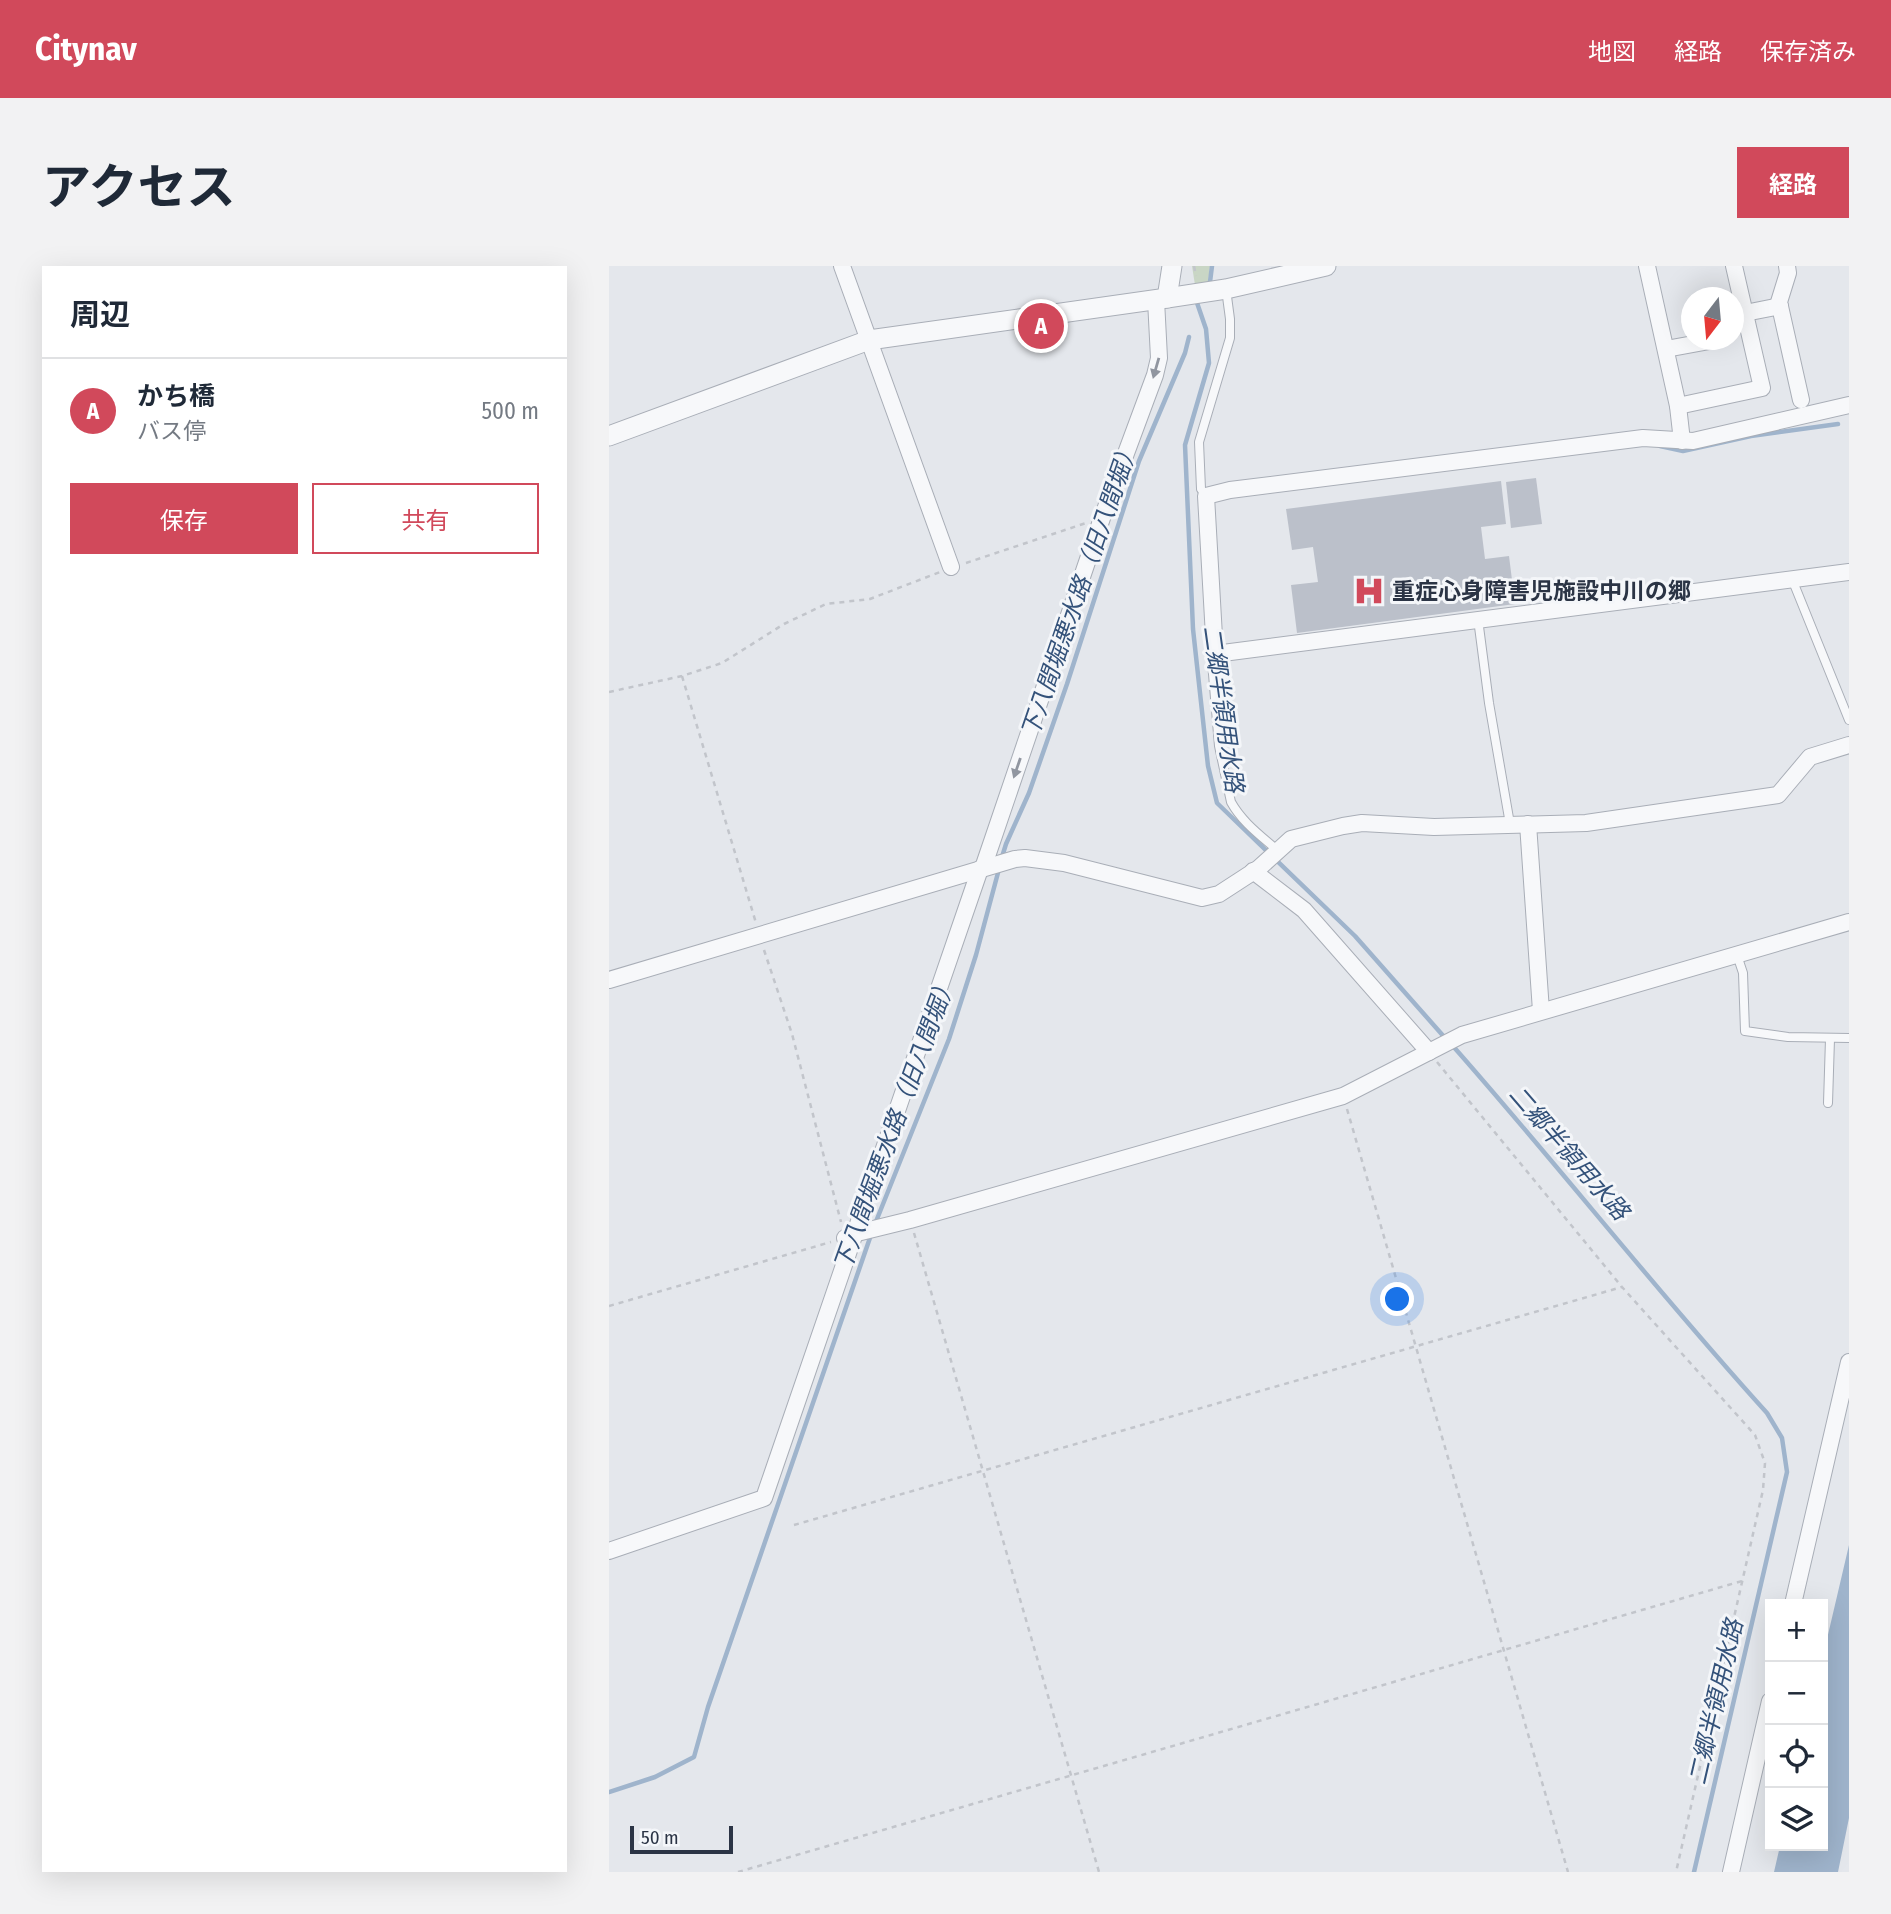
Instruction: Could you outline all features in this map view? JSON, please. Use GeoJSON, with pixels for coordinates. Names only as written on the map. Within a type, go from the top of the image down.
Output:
{"type":"FeatureCollection","features":[{"type":"Feature","properties":{"kind":"street"},"geometry":{"type":"LineString","coordinates":[[842,266],[951,568]]}},
{"type":"Feature","properties":{"kind":"street"},"geometry":{"type":"LineString","coordinates":[[1171,266],[1190,293]]}},
{"type":"Feature","properties":{"kind":"street"},"geometry":{"type":"LineString","coordinates":[[609,436],[869,340],[1190,293],[1326,266]]}},
{"type":"Feature","properties":{"kind":"street"},"geometry":{"type":"LineString","coordinates":[[1647,266],[1678,406],[1682,441]]}},
{"type":"Feature","properties":{"kind":"street"},"geometry":{"type":"LineString","coordinates":[[1734,266],[1744,318]]}},
{"type":"Feature","properties":{"kind":"street"},"geometry":{"type":"LineString","coordinates":[[1787,266],[1789,273],[1780,306],[1801,400]]}},
{"type":"Feature","properties":{"kind":"street"},"geometry":{"type":"LineString","coordinates":[[609,1551],[765,1498],[851,1236],[984,868],[1102,518],[1159,358],[1190,293]]}},
{"type":"Feature","properties":{"kind":"street"},"geometry":{"type":"LineString","coordinates":[[1745,313],[1780,306]]}},
{"type":"Feature","properties":{"kind":"street"},"geometry":{"type":"LineString","coordinates":[[1678,406],[1762,388],[1744,342]]}},
{"type":"Feature","properties":{"kind":"street"},"geometry":{"type":"LineString","coordinates":[[1666,349],[1681,346]]}},
{"type":"Feature","properties":{"kind":"street"},"geometry":{"type":"LineString","coordinates":[[1849,405],[1693,441],[1643,438],[1230,490],[1206,496],[1215,654],[1849,572]]}},
{"type":"Feature","properties":{"kind":"street"},"geometry":{"type":"LineString","coordinates":[[609,979],[1014,859],[1064,863],[1202,898],[1219,894],[1256,870],[1291,839],[1362,823],[1434,827],[1586,823],[1778,795],[1811,757],[1849,745]]}},
{"type":"Feature","properties":{"kind":"street"},"geometry":{"type":"LineString","coordinates":[[1528,824],[1541,1011]]}},
{"type":"Feature","properties":{"kind":"street"},"geometry":{"type":"LineString","coordinates":[[1256,870],[1304,910],[1429,1052]]}},
{"type":"Feature","properties":{"kind":"street"},"geometry":{"type":"LineString","coordinates":[[851,1236],[1343,1096],[1462,1035],[1849,922]]}},
{"type":"Feature","properties":{"kind":"street"},"geometry":{"type":"LineString","coordinates":[[1794,1599],[1849,1362]]}},
{"type":"Feature","properties":{"kind":"street"},"geometry":{"type":"LineString","coordinates":[[1731,1872],[1765,1723]]}},
{"type":"Feature","properties":{"kind":"lane"},"geometry":{"type":"LineString","coordinates":[[1190,293],[1230,319],[1230,338],[1199,442],[1201,489],[1206,496]]}},
{"type":"Feature","properties":{"kind":"lane"},"geometry":{"type":"LineString","coordinates":[[1792,579],[1849,720]]}},
{"type":"Feature","properties":{"kind":"lane"},"geometry":{"type":"LineString","coordinates":[[1478,619],[1510,824]]}},
{"type":"Feature","properties":{"kind":"lane"},"geometry":{"type":"LineString","coordinates":[[1215,654],[1212,662],[1216,723],[1231,802],[1252,828],[1277,850]]}},
{"type":"Feature","properties":{"kind":"lane"},"geometry":{"type":"LineString","coordinates":[[1737,955],[1743,973],[1745,1031],[1788,1037],[1849,1038]]}},
{"type":"Feature","properties":{"kind":"lane"},"geometry":{"type":"LineString","coordinates":[[1828,1103],[1830,1039]]}},
{"type":"Feature","properties":{"kind":"path"},"geometry":{"type":"LineString","coordinates":[[1190,293],[1194,266]]}},
{"type":"Feature","properties":{"kind":"path"},"geometry":{"type":"LineString","coordinates":[[609,692],[682,676],[722,663],[784,624],[827,604],[870,599],[951,568],[1102,518]]}},
{"type":"Feature","properties":{"kind":"path"},"geometry":{"type":"LineString","coordinates":[[609,1306],[851,1236],[682,676]]}},
{"type":"Feature","properties":{"kind":"path"},"geometry":{"type":"LineString","coordinates":[[1429,1052],[1622,1287],[1755,1435],[1765,1463],[1763,1490],[1676,1872]]}},
{"type":"Feature","properties":{"kind":"path"},"geometry":{"type":"LineString","coordinates":[[1343,1096],[1568,1872]]}},
{"type":"Feature","properties":{"kind":"path"},"geometry":{"type":"LineString","coordinates":[[910,1220],[1099,1872]]}},
{"type":"Feature","properties":{"kind":"path"},"geometry":{"type":"LineString","coordinates":[[794,1525],[1622,1287]]}},
{"type":"Feature","properties":{"kind":"path"},"geometry":{"type":"LineString","coordinates":[[738,1872],[1742,1581]]}},
{"type":"Feature","properties":{"kind":"green space"},"geometry":{"type":"Polygon","coordinates":[[[1192,266],[1210,266],[1208,284],[1195,285],[1192,266]]]}},
{"type":"Feature","properties":{"kind":"water"},"geometry":{"type":"Polygon","coordinates":[[[1849,1545],[1849,1818],[1838,1872],[1774,1872],[1779,1851],[1828,1851],[1828,1635],[1849,1545]]]}},
{"type":"Feature","properties":{"kind":"building"},"geometry":{"type":"Polygon","coordinates":[[[1536,478],[1542,524],[1511,528],[1506,482],[1536,478]]]}},
{"type":"Feature","properties":{"kind":"building"},"geometry":{"type":"Polygon","coordinates":[[[1501,481],[1506,524],[1481,527],[1485,559],[1509,556],[1515,604],[1297,633],[1291,585],[1318,582],[1313,547],[1292,550],[1286,509],[1501,481]]]}},
{"type":"Feature","properties":{"kind":"waterway","name":"下八間堀悪水路（旧八間堀）"},"geometry":{"type":"LineString","coordinates":[[1210,282],[1212,266]]}},
{"type":"Feature","properties":{"kind":"waterway","name":"二郷半領用水路"},"geometry":{"type":"LineString","coordinates":[[1195,297],[1206,329],[1209,363],[1185,445],[1193,629],[1208,766],[1217,803],[1355,936],[1446,1039]]}},
{"type":"Feature","properties":{"kind":"waterway","name":"下八間堀悪水路（旧八間堀）"},"geometry":{"type":"LineString","coordinates":[[1002,857],[1029,793],[1067,684],[1139,461],[1185,353],[1189,337]]}},
{"type":"Feature","properties":{"kind":"waterway"},"geometry":{"type":"LineString","coordinates":[[1660,446],[1683,451],[1751,436],[1838,424]]}},
{"type":"Feature","properties":{"kind":"waterway","name":"下八間堀悪水路（旧八間堀）"},"geometry":{"type":"LineString","coordinates":[[875,1224],[949,1039],[976,955],[999,869]]}},
{"type":"Feature","properties":{"kind":"waterway","name":"二郷半領用水路"},"geometry":{"type":"LineString","coordinates":[[1452,1045],[1767,1413],[1782,1438],[1787,1472],[1694,1872]]}},
{"type":"Feature","properties":{"kind":"waterway","name":"下八間堀悪水路（旧八間堀）"},"geometry":{"type":"LineString","coordinates":[[609,1792],[655,1777],[694,1757],[708,1707],[872,1232]]}},
{"type":"Feature","properties":{"kind":"place","name":"かち橋"},"geometry":{"type":"Point","coordinates":[1041,326]}},
{"type":"Feature","properties":{"kind":"place","name":"重症心身障害児施設中川の郷"},"geometry":{"type":"Point","coordinates":[1369,591]}}]}
